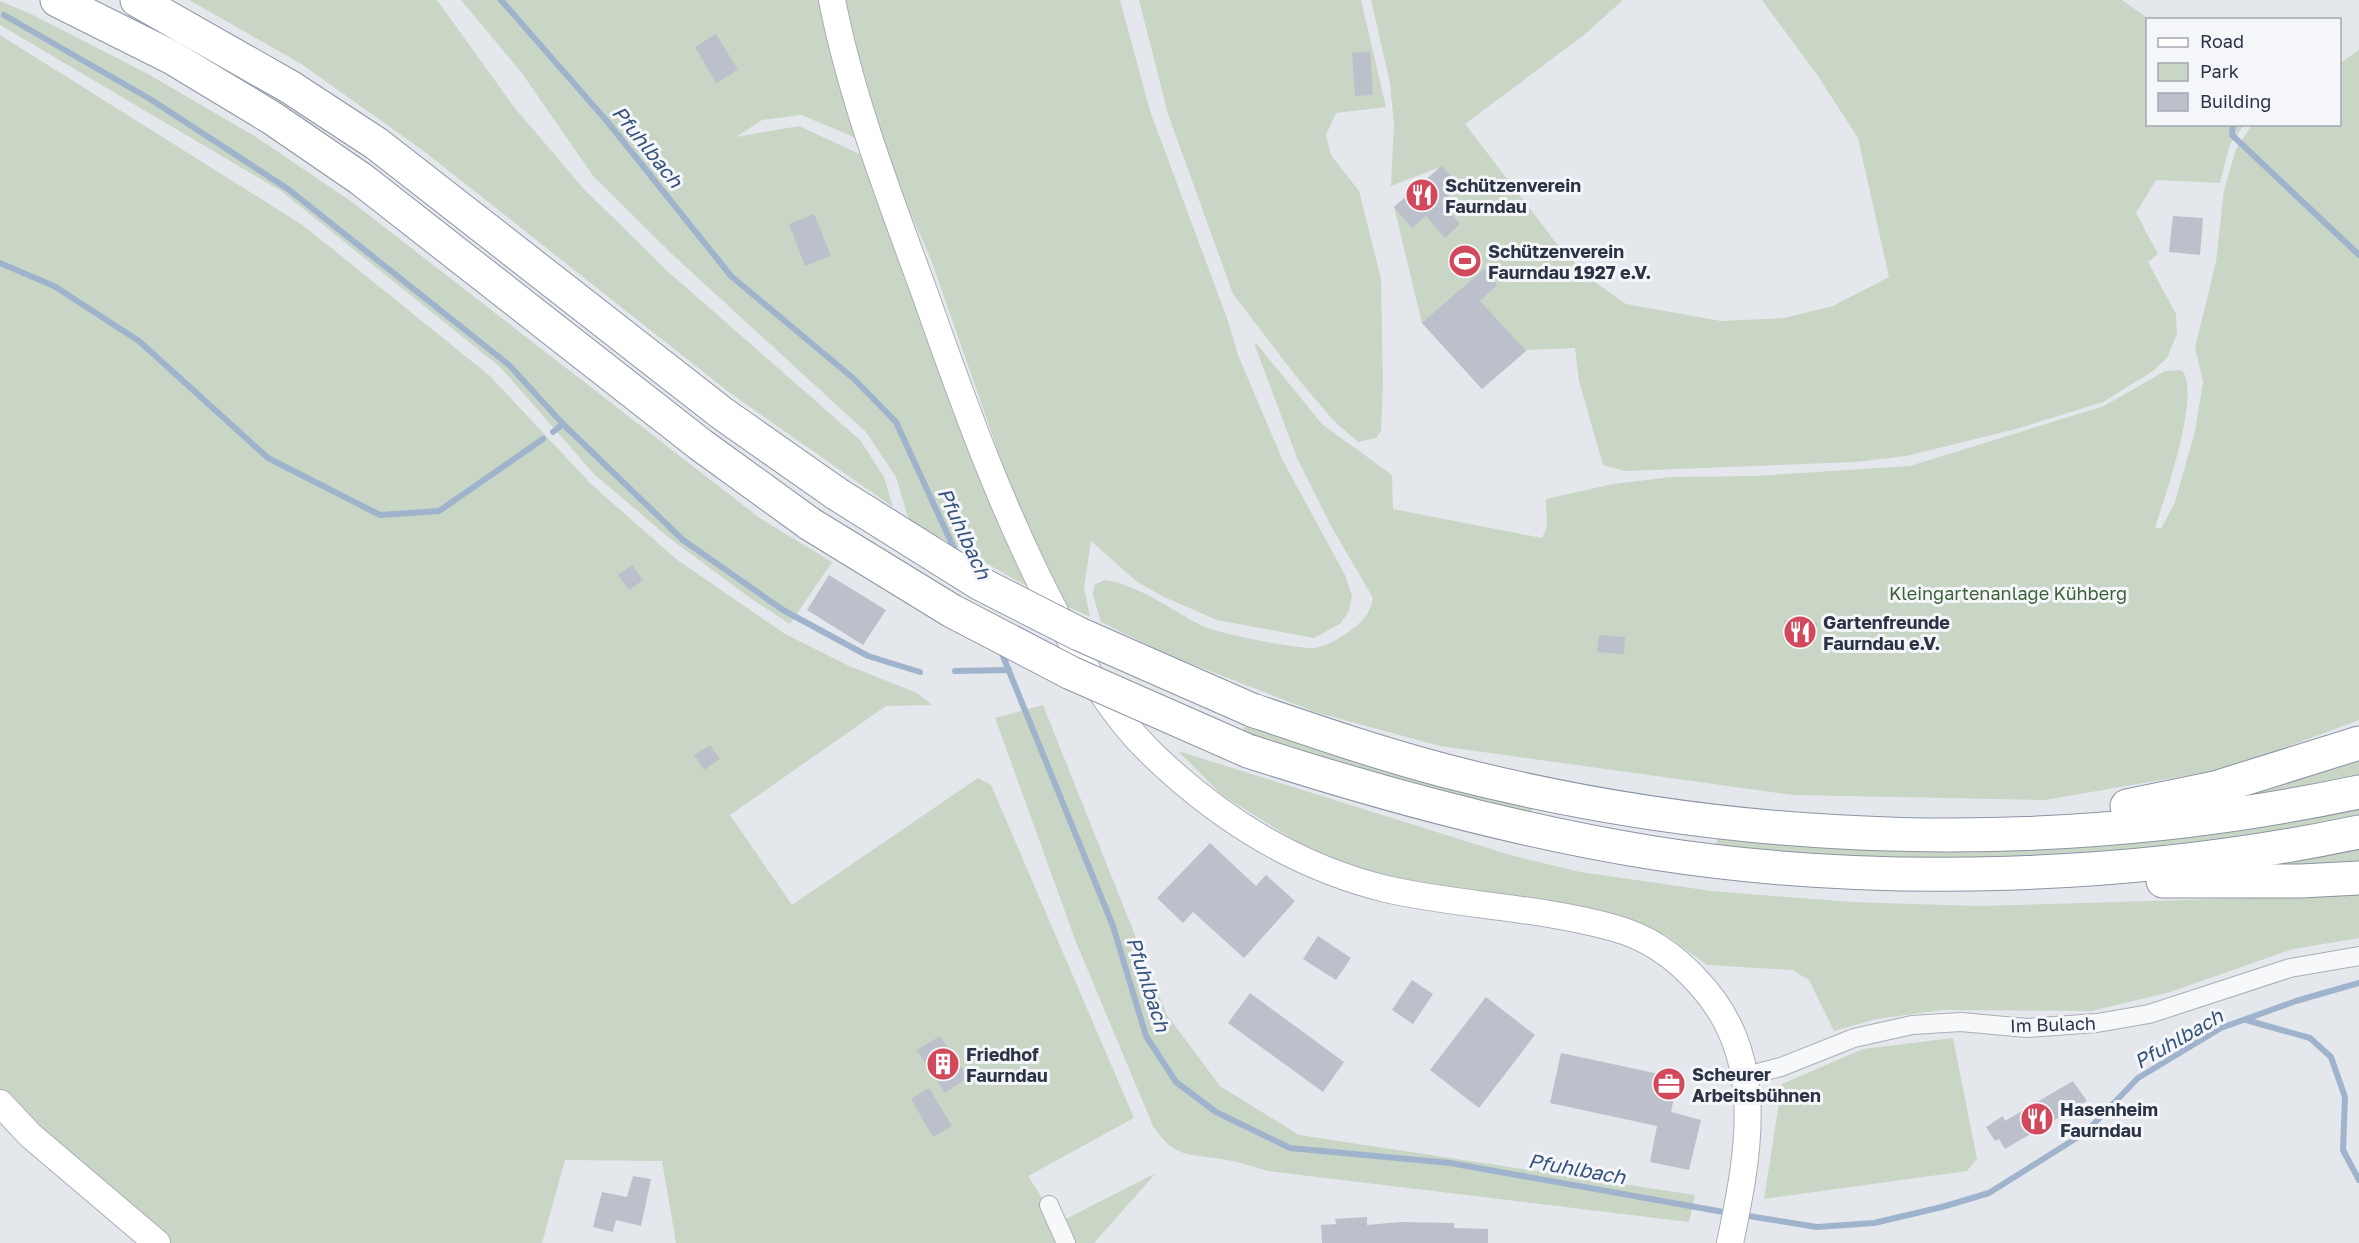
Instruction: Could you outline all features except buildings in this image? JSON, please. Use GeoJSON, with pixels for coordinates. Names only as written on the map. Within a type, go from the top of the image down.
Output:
{"type":"FeatureCollection","features":[{"type":"Feature","properties":{"kind":"highway"},"geometry":{"type":"LineString","coordinates":[[57,0],[181,63],[272,118],[361,179],[701,445],[810,524],[952,611],[1071,673],[1248,751],[1348,784],[1440,809],[1588,842],[1657,853],[1809,868],[1978,873],[2078,870],[2192,859],[2305,843],[2359,832]]}},
{"type":"Feature","properties":{"kind":"highway"},"geometry":{"type":"LineString","coordinates":[[137,0],[290,87],[377,144],[723,414],[837,494],[979,583],[1078,634],[1252,710],[1358,747],[1448,771],[1637,811],[1735,825],[1838,833],[1968,836],[2044,833],[2186,820],[2289,807],[2359,792]]}},
{"type":"Feature","properties":{"kind":"highway"},"geometry":{"type":"LineString","coordinates":[[2044,833],[2100,810],[2168,799],[2215,788],[2359,743]]}},
{"type":"Feature","properties":{"kind":"highway"},"geometry":{"type":"LineString","coordinates":[[2078,870],[2132,883],[2186,880],[2301,881],[2359,878]]}},
{"type":"Feature","properties":{"kind":"street"},"geometry":{"type":"LineString","coordinates":[[832,0],[839,38],[874,154],[963,401],[1034,573],[1089,675],[1150,752],[1259,840],[1305,862],[1385,888],[1564,917],[1617,928],[1661,947],[1684,966],[1717,1002],[1736,1038],[1746,1076],[1748,1120],[1731,1238]]}},
{"type":"Feature","properties":{"kind":"street","name":"Im Bulach"},"geometry":{"type":"LineString","coordinates":[[1746,1076],[1780,1066],[1854,1038],[1912,1025],[1961,1022],[2027,1028],[2097,1023],[2149,1014],[2290,968],[2359,956]]}},
{"type":"Feature","properties":{"kind":"street"},"geometry":{"type":"LineString","coordinates":[[0,1104],[30,1135],[157,1243]]}},
{"type":"Feature","properties":{"kind":"street"},"geometry":{"type":"LineString","coordinates":[[1049,1205],[1066,1243]]}},
{"type":"Feature","properties":{"kind":"green space"},"geometry":{"type":"Polygon","coordinates":[[[189,0],[437,0],[514,107],[583,188],[665,269],[860,440],[884,477],[893,507],[730,393],[425,152],[300,63],[189,0]]]}},
{"type":"Feature","properties":{"kind":"green space"},"geometry":{"type":"Polygon","coordinates":[[[461,0],[822,0],[861,140],[801,115],[762,120],[736,137],[799,126],[866,157],[1032,589],[909,520],[896,477],[866,432],[675,257],[594,177],[521,72],[461,0]]]}},
{"type":"Feature","properties":{"kind":"green space"},"geometry":{"type":"Polygon","coordinates":[[[842,0],[1120,0],[1150,111],[1227,318],[1238,355],[1283,461],[1345,575],[1352,596],[1349,611],[1340,624],[1314,638],[1217,620],[1164,597],[1136,581],[1091,541],[1084,587],[1090,617],[1060,603],[1011,488],[930,257],[885,155],[842,0]]]}},
{"type":"Feature","properties":{"kind":"green space"},"geometry":{"type":"Polygon","coordinates":[[[1139,0],[1361,0],[1386,107],[1336,113],[1326,135],[1331,155],[1359,191],[1381,279],[1383,385],[1381,431],[1376,438],[1358,442],[1333,420],[1233,294],[1168,114],[1139,0]]]}},
{"type":"Feature","properties":{"kind":"green space"},"geometry":{"type":"Polygon","coordinates":[[[1371,0],[1623,0],[1584,35],[1465,124],[1560,248],[1592,280],[1626,304],[1721,321],[1784,318],[1833,306],[1889,277],[1858,138],[1818,76],[1762,0],[2122,0],[2148,18],[2146,126],[2243,126],[2230,144],[2220,183],[2156,180],[2136,213],[2158,254],[2148,262],[2176,314],[2177,334],[2167,358],[2153,371],[2103,402],[2016,429],[1906,456],[1856,462],[1625,471],[1603,465],[1579,381],[1575,348],[1527,350],[1482,389],[1422,323],[1394,207],[1440,167],[1391,186],[1394,125],[1390,83],[1371,0]]]}},
{"type":"Feature","properties":{"kind":"green space"},"geometry":{"type":"Polygon","coordinates":[[[0,1],[33,15],[148,74],[256,137],[352,202],[761,519],[832,562],[790,624],[750,598],[668,537],[595,475],[500,367],[281,191],[0,25],[0,1]]]}},
{"type":"Feature","properties":{"kind":"green space"},"geometry":{"type":"Polygon","coordinates":[[[0,35],[304,226],[490,376],[591,484],[676,559],[785,634],[849,666],[917,693],[932,705],[886,706],[730,815],[792,905],[978,778],[991,785],[1134,1118],[1028,1176],[1058,1223],[1156,1173],[1094,1243],[676,1243],[662,1161],[565,1160],[542,1243],[157,1243],[0,1103],[0,35]]]}},
{"type":"Feature","properties":{"kind":"green space","name":"Kleingartenanlage Kühberg"},"geometry":{"type":"Polygon","coordinates":[[[2359,50],[2359,720],[2230,768],[2045,800],[1793,795],[1440,746],[1315,712],[1166,654],[1101,622],[1093,595],[1094,585],[1105,580],[1144,593],[1205,627],[1242,637],[1292,646],[1314,648],[1327,644],[1352,629],[1367,614],[1373,598],[1331,526],[1297,458],[1255,346],[1256,343],[1322,424],[1392,475],[1393,509],[1542,538],[1547,527],[1546,499],[1613,484],[1672,477],[1756,476],[1910,466],[2104,406],[2165,371],[2181,370],[2187,381],[2185,421],[2173,471],[2155,527],[2161,529],[2175,502],[2195,431],[2203,382],[2195,347],[2216,262],[2224,190],[2236,149],[2251,126],[2341,126],[2341,62],[2359,50]]]}},
{"type":"Feature","properties":{"kind":"green space"},"geometry":{"type":"Polygon","coordinates":[[[1043,705],[1167,1015],[1220,1086],[1299,1135],[1695,1195],[1689,1222],[1268,1171],[1233,1161],[1183,1153],[1168,1144],[1153,1126],[1076,942],[995,718],[1043,705]]]}},
{"type":"Feature","properties":{"kind":"green space"},"geometry":{"type":"Polygon","coordinates":[[[1246,724],[1388,769],[1532,806],[1532,819],[1397,785],[1242,733],[1246,724]]]}},
{"type":"Feature","properties":{"kind":"green space"},"geometry":{"type":"Polygon","coordinates":[[[1178,751],[1510,855],[1580,872],[1712,891],[1851,902],[1978,906],[2359,895],[2359,938],[2293,949],[2167,993],[2091,1011],[1943,1010],[1876,1019],[1834,1031],[1809,980],[1792,970],[1707,965],[1666,935],[1629,922],[1392,879],[1320,856],[1222,795],[1178,751]]]}},
{"type":"Feature","properties":{"kind":"green space"},"geometry":{"type":"Polygon","coordinates":[[[2359,755],[2359,780],[2230,803],[2229,797],[2359,755]]]}},
{"type":"Feature","properties":{"kind":"green space"},"geometry":{"type":"Polygon","coordinates":[[[2359,807],[2359,819],[2113,856],[1877,860],[1715,849],[1718,836],[2359,807]]]}},
{"type":"Feature","properties":{"kind":"green space"},"geometry":{"type":"Polygon","coordinates":[[[2359,847],[2359,863],[2259,869],[2259,864],[2359,847]]]}},
{"type":"Feature","properties":{"kind":"green space"},"geometry":{"type":"Polygon","coordinates":[[[1953,1038],[1977,1159],[1967,1171],[1764,1199],[1782,1084],[1863,1049],[1953,1038]]]}},
{"type":"Feature","properties":{"kind":"waterway","name":"Pfuhlbach"},"geometry":{"type":"LineString","coordinates":[[501,0],[606,120],[731,276],[853,378],[896,422],[957,555]]}},
{"type":"Feature","properties":{"kind":"waterway"},"geometry":{"type":"LineString","coordinates":[[4,15],[150,99],[288,189],[509,365],[563,424],[683,540],[783,610],[868,656],[920,672]]}},
{"type":"Feature","properties":{"kind":"waterway"},"geometry":{"type":"LineString","coordinates":[[2233,126],[2232,135],[2359,255]]}},
{"type":"Feature","properties":{"kind":"waterway"},"geometry":{"type":"LineString","coordinates":[[0,263],[54,286],[139,341],[268,458],[380,515],[439,511],[543,439]]}},
{"type":"Feature","properties":{"kind":"waterway"},"geometry":{"type":"LineString","coordinates":[[553,432],[563,424]]}},
{"type":"Feature","properties":{"kind":"waterway","name":"Pfuhlbach"},"geometry":{"type":"LineString","coordinates":[[1000,649],[1113,926],[1146,1036],[1176,1082],[1216,1112],[1290,1148],[1450,1163],[1729,1213]]}},
{"type":"Feature","properties":{"kind":"waterway"},"geometry":{"type":"LineString","coordinates":[[955,671],[1009,670]]}},
{"type":"Feature","properties":{"kind":"waterway","name":"Pfuhlbach"},"geometry":{"type":"LineString","coordinates":[[1742,1215],[1817,1227],[1874,1223],[1989,1193],[2086,1132],[2138,1078],[2221,1028],[2296,1001],[2359,983]]}},
{"type":"Feature","properties":{"kind":"waterway"},"geometry":{"type":"LineString","coordinates":[[2246,1020],[2310,1038],[2331,1057],[2345,1097],[2343,1150],[2359,1180]]}},
{"type":"Feature","properties":{"kind":"place","name":"Schützenverein Faurndau"},"geometry":{"type":"Point","coordinates":[1422,195]}},
{"type":"Feature","properties":{"kind":"place","name":"Schützenverein Faurndau 1927 e.V."},"geometry":{"type":"Point","coordinates":[1465,261]}},
{"type":"Feature","properties":{"kind":"place","name":"Gartenfreunde Faurndau e.V."},"geometry":{"type":"Point","coordinates":[1800,632]}},
{"type":"Feature","properties":{"kind":"place","name":"Friedhof Faurndau"},"geometry":{"type":"Point","coordinates":[943,1064]}},
{"type":"Feature","properties":{"kind":"place","name":"Scheurer Arbeitsbühnen"},"geometry":{"type":"Point","coordinates":[1669,1084]}},
{"type":"Feature","properties":{"kind":"place","name":"Hasenheim Faurndau"},"geometry":{"type":"Point","coordinates":[2037,1119]}}]}
